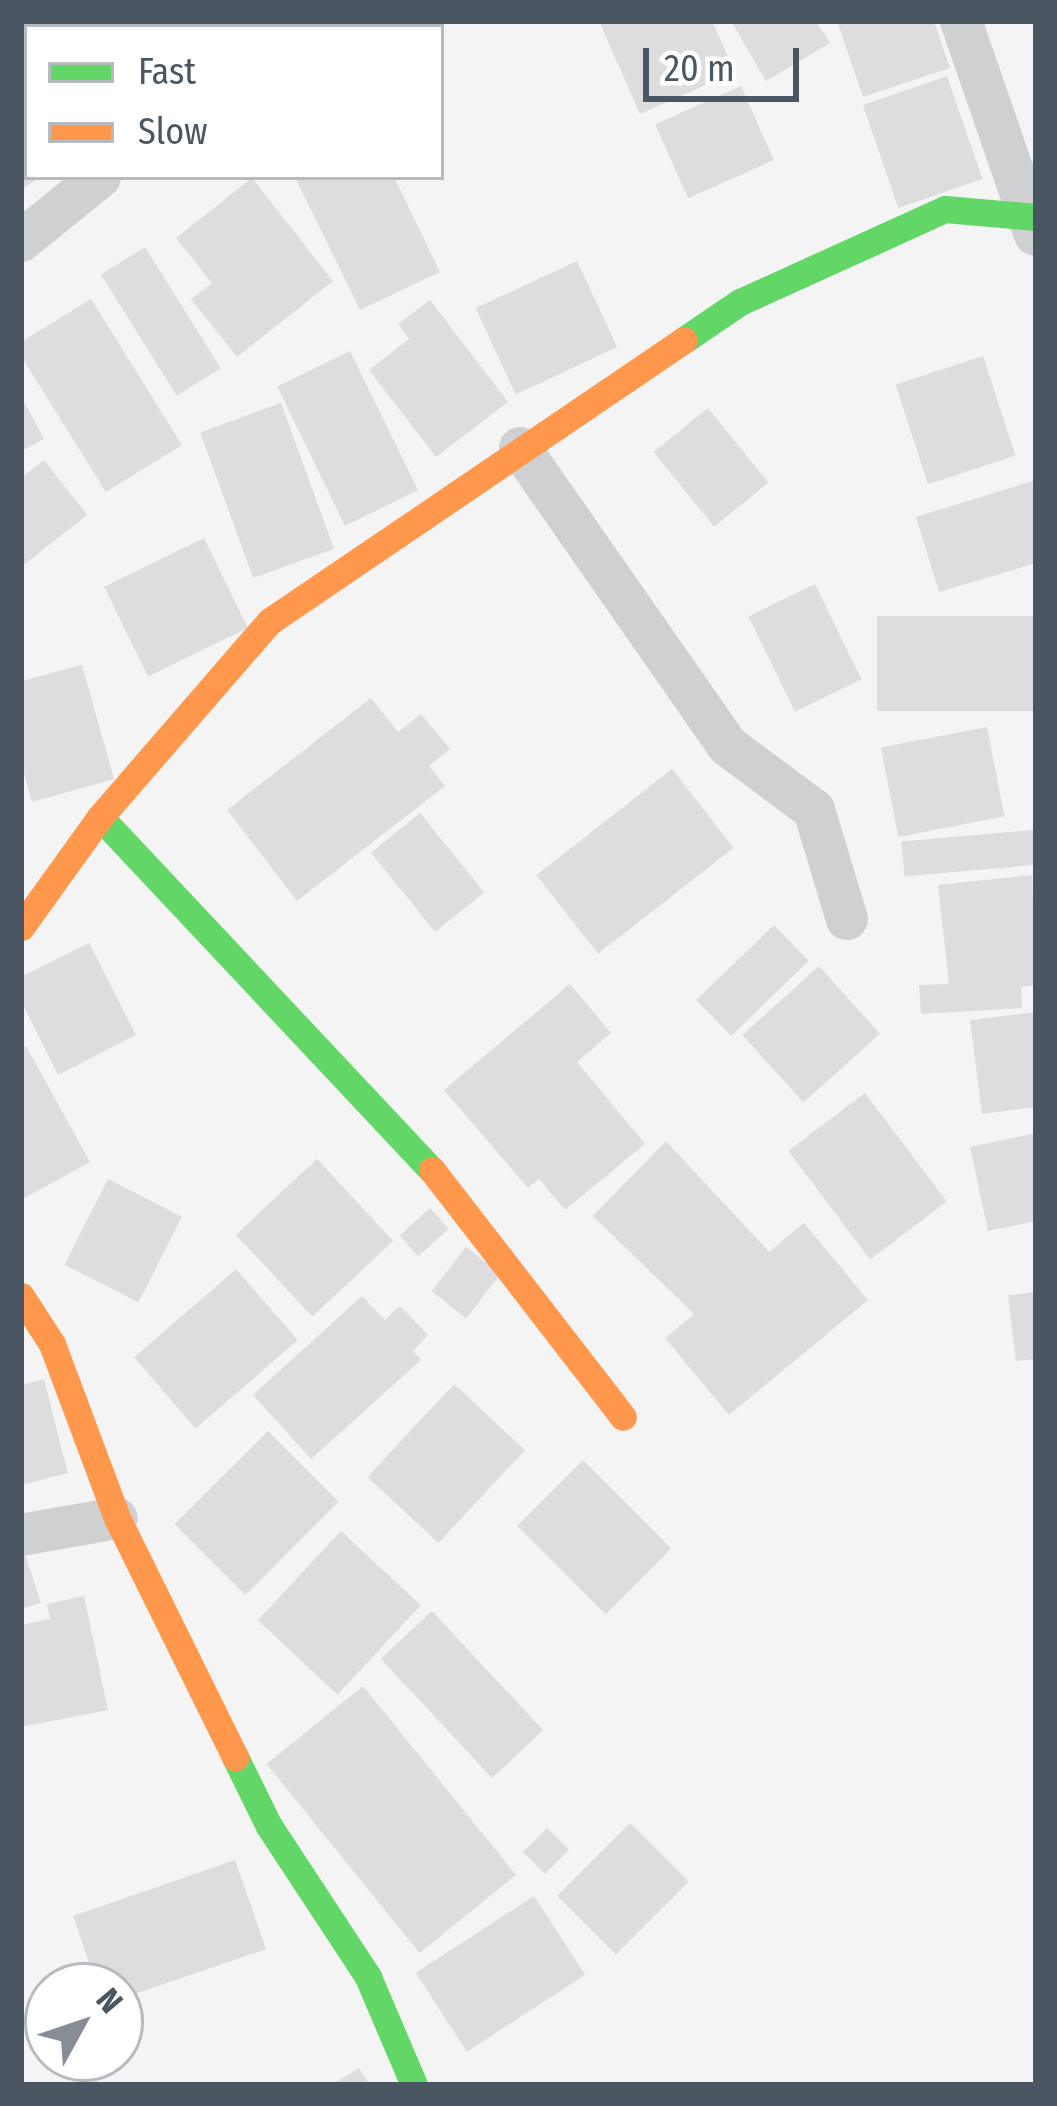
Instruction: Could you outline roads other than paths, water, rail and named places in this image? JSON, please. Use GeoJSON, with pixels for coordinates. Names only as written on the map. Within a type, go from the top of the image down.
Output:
{"type":"FeatureCollection","features":[{"type":"Feature","properties":{"kind":"street"},"geometry":{"type":"LineString","coordinates":[[21,927],[100,817],[270,621],[740,302],[945,209],[1034,225],[961,21]]}},
{"type":"Feature","properties":{"kind":"street"},"geometry":{"type":"LineString","coordinates":[[21,241],[96,180]]}},
{"type":"Feature","properties":{"kind":"street"},"geometry":{"type":"LineString","coordinates":[[520,448],[728,746],[814,809],[847,920]]}},
{"type":"Feature","properties":{"kind":"street"},"geometry":{"type":"LineString","coordinates":[[100,817],[424,1159],[623,1417]]}},
{"type":"Feature","properties":{"kind":"street"},"geometry":{"type":"LineString","coordinates":[[21,1296],[52,1344],[118,1518],[268,1826],[368,1977],[414,2085]]}},
{"type":"Feature","properties":{"kind":"street"},"geometry":{"type":"LineString","coordinates":[[21,1534],[118,1518]]}}]}
